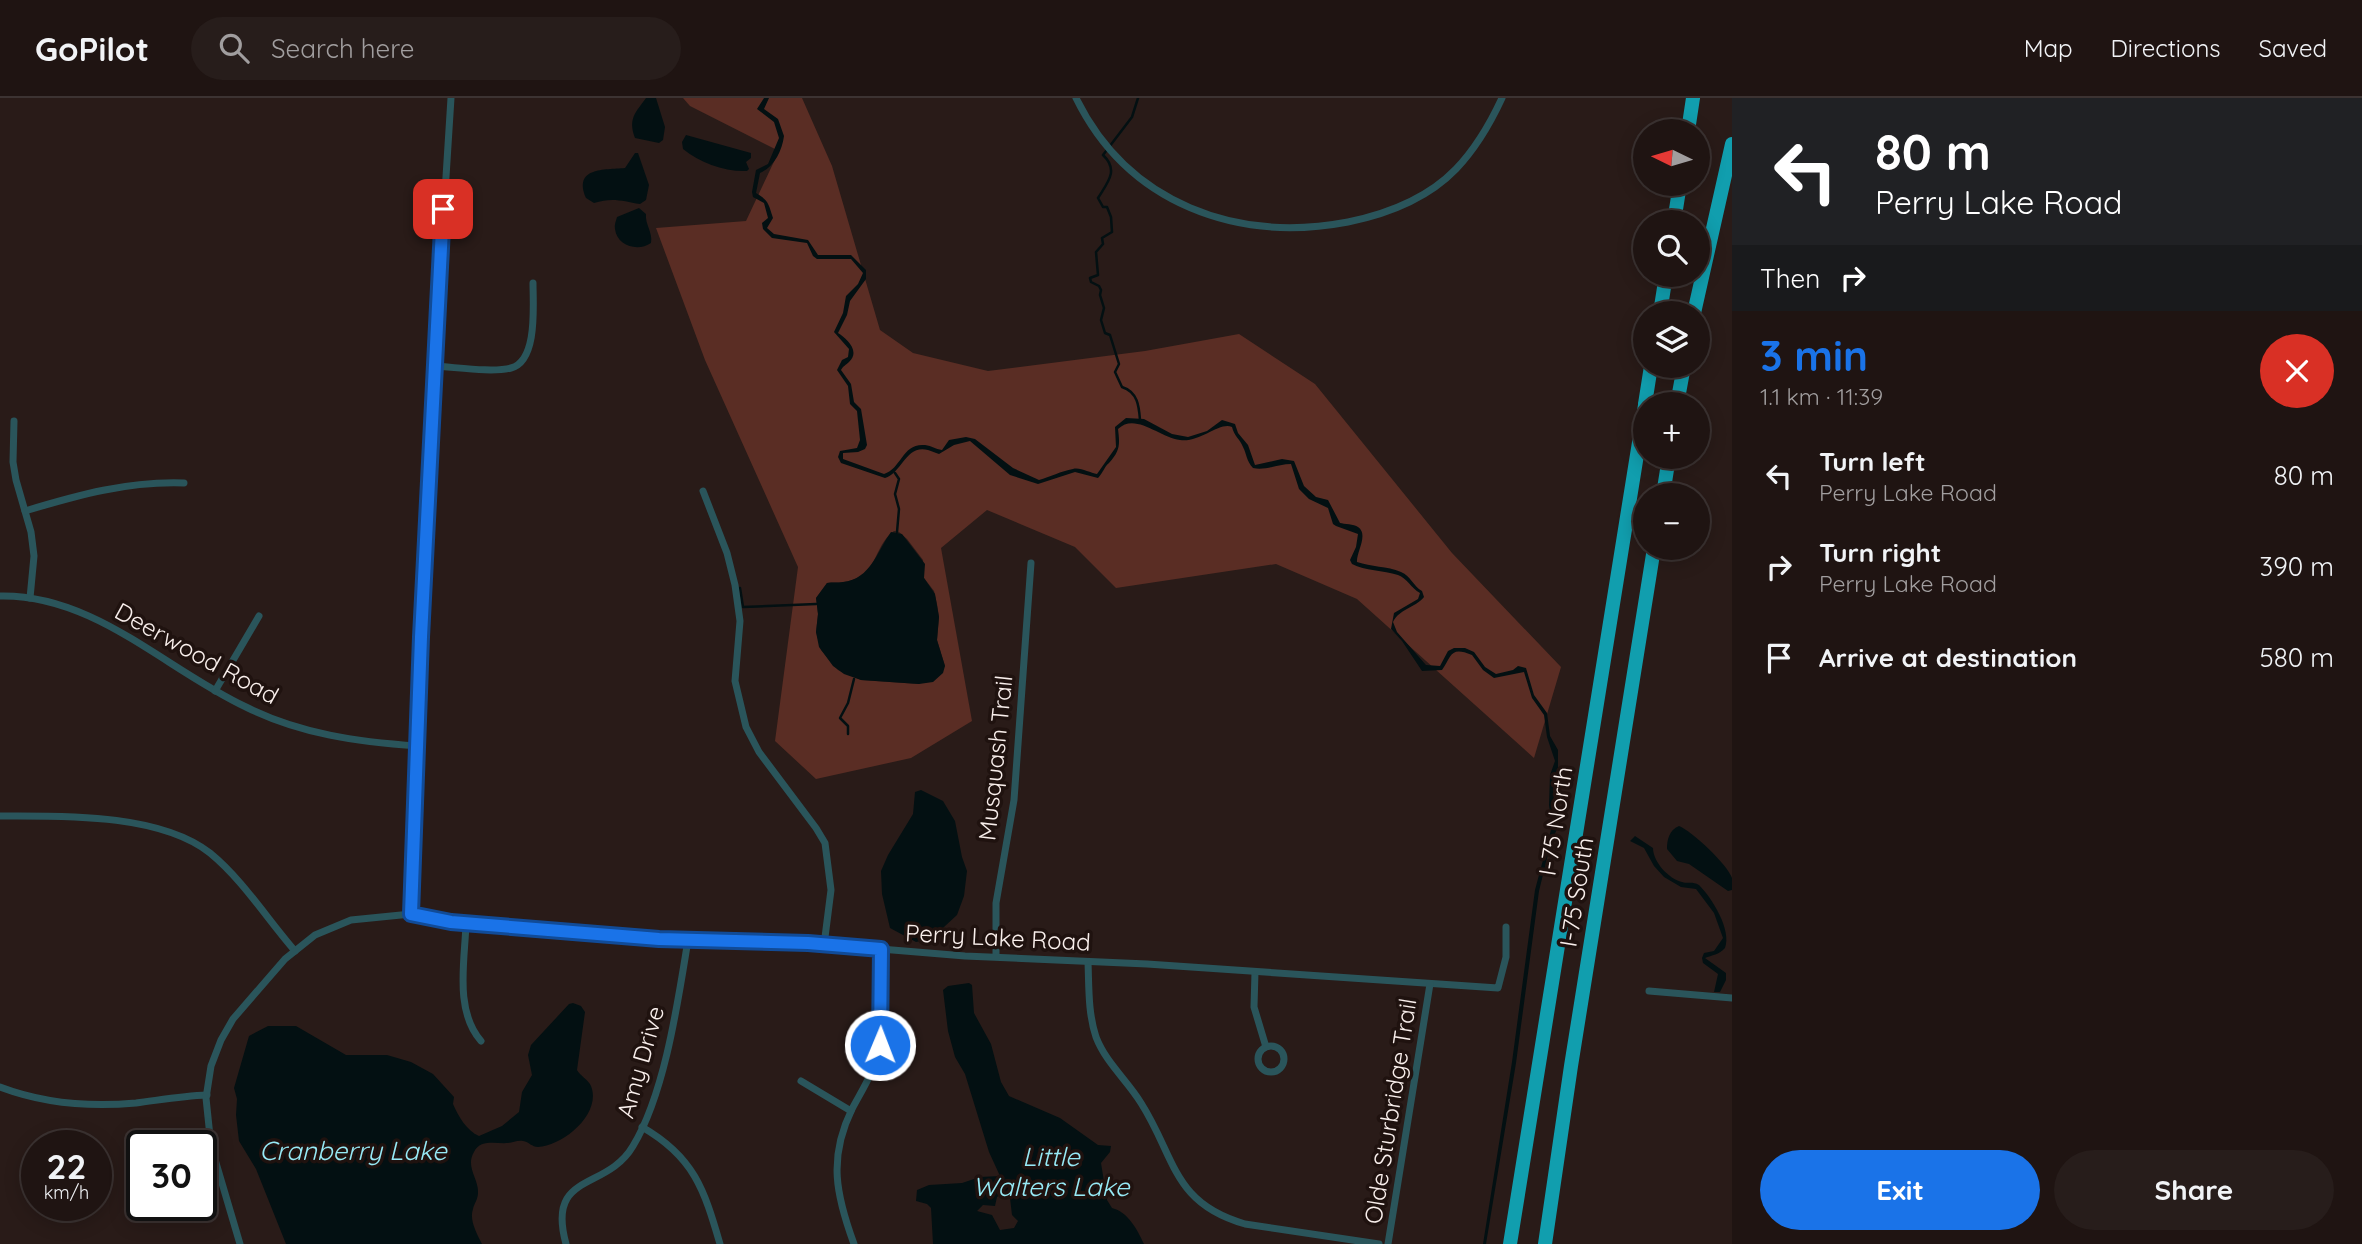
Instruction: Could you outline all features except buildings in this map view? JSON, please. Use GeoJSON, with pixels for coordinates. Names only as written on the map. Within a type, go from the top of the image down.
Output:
{"type":"FeatureCollection","features":[{"type":"Feature","properties":{"kind":"highway"},"geometry":{"type":"LineString","coordinates":[[1690,119],[1693,98]]}},
{"type":"Feature","properties":{"kind":"highway"},"geometry":{"type":"LineString","coordinates":[[1697,301],[1732,144]]}},
{"type":"Feature","properties":{"kind":"highway","name":"I-75 North"},"geometry":{"type":"LineString","coordinates":[[1510,1244],[1635,469]]}},
{"type":"Feature","properties":{"kind":"highway","name":"I-75 South"},"geometry":{"type":"LineString","coordinates":[[1545,1244],[1652,560]]}},
{"type":"Feature","properties":{"kind":"street"},"geometry":{"type":"LineString","coordinates":[[411,914],[434,366],[451,98]]}},
{"type":"Feature","properties":{"kind":"street"},"geometry":{"type":"LineString","coordinates":[[1076,98],[1085,116],[1112,153],[1159,192],[1187,208],[1224,221],[1301,229],[1373,217],[1418,198],[1456,170],[1488,128],[1502,98]]}},
{"type":"Feature","properties":{"kind":"street"},"geometry":{"type":"LineString","coordinates":[[434,366],[496,370],[514,368],[525,358],[530,342],[533,283]]}},
{"type":"Feature","properties":{"kind":"street"},"geometry":{"type":"LineString","coordinates":[[14,421],[13,462],[31,532],[34,556],[30,598]]}},
{"type":"Feature","properties":{"kind":"street"},"geometry":{"type":"LineString","coordinates":[[25,511],[86,492],[163,482],[184,483]]}},
{"type":"Feature","properties":{"kind":"street"},"geometry":{"type":"LineString","coordinates":[[703,491],[727,553],[735,585],[740,621],[735,681],[746,727],[759,752],[825,843],[831,890],[824,945]]}},
{"type":"Feature","properties":{"kind":"street","name":"Musquash Trail"},"geometry":{"type":"LineString","coordinates":[[996,956],[996,904],[1014,800],[1031,563]]}},
{"type":"Feature","properties":{"kind":"street","name":"Deerwood Road"},"geometry":{"type":"LineString","coordinates":[[0,596],[30,598],[65,605],[87,614],[215,691],[268,717],[322,734],[367,742],[418,746]]}},
{"type":"Feature","properties":{"kind":"street"},"geometry":{"type":"LineString","coordinates":[[215,691],[259,616]]}},
{"type":"Feature","properties":{"kind":"street"},"geometry":{"type":"LineString","coordinates":[[0,816],[125,821],[179,837],[209,852],[295,951]]}},
{"type":"Feature","properties":{"kind":"street","name":"Perry Lake Road"},"geometry":{"type":"LineString","coordinates":[[240,1244],[211,1146],[207,1095],[211,1066],[220,1040],[233,1019],[264,982],[315,935],[351,920],[411,914],[466,923],[688,940],[824,945],[1498,988],[1506,957],[1506,927]]}},
{"type":"Feature","properties":{"kind":"street"},"geometry":{"type":"LineString","coordinates":[[466,923],[465,1007],[473,1032],[481,1041]]}},
{"type":"Feature","properties":{"kind":"street","name":"Amy Drive"},"geometry":{"type":"LineString","coordinates":[[566,1244],[561,1216],[568,1195],[579,1186],[611,1170],[633,1146],[642,1127],[668,1045],[688,940]]}},
{"type":"Feature","properties":{"kind":"street"},"geometry":{"type":"LineString","coordinates":[[854,1244],[839,1198],[836,1168],[840,1138],[871,1073],[880,1045],[881,949]]}},
{"type":"Feature","properties":{"kind":"street","name":"Olde Sturbridge Trail"},"geometry":{"type":"LineString","coordinates":[[1088,962],[1091,1012],[1096,1037],[1112,1067],[1148,1113],[1176,1176],[1188,1191],[1203,1205],[1226,1218],[1245,1224],[1318,1240],[1379,1244]]}},
{"type":"Feature","properties":{"kind":"street"},"geometry":{"type":"LineString","coordinates":[[1255,972],[1254,1007],[1266,1047]]}},
{"type":"Feature","properties":{"kind":"street","name":"Olde Sturbridge Trail"},"geometry":{"type":"LineString","coordinates":[[1388,1244],[1430,984]]}},
{"type":"Feature","properties":{"kind":"street"},"geometry":{"type":"LineString","coordinates":[[1649,990],[1732,998]]}},
{"type":"Feature","properties":{"kind":"street"},"geometry":{"type":"LineString","coordinates":[[801,1082],[851,1111]]}},
{"type":"Feature","properties":{"kind":"street"},"geometry":{"type":"LineString","coordinates":[[0,1087],[51,1100],[105,1104],[207,1095]]}},
{"type":"Feature","properties":{"kind":"street"},"geometry":{"type":"LineString","coordinates":[[642,1127],[668,1143],[689,1166],[708,1204],[720,1244]]}},
{"type":"Feature","properties":{"kind":"shaded area"},"geometry":{"type":"Polygon","coordinates":[[[683,98],[802,98],[832,166],[880,330],[913,353],[988,371],[1145,351],[1239,334],[1315,384],[1452,553],[1561,667],[1534,758],[1357,599],[1276,564],[1116,588],[1075,547],[987,510],[941,548],[972,721],[911,758],[816,779],[775,741],[798,567],[705,360],[656,228],[746,221],[779,151],[690,106],[683,98]],[[894,531],[887,538],[863,574],[844,582],[827,583],[816,598],[816,632],[821,650],[838,670],[861,680],[919,684],[945,666],[937,640],[939,617],[934,591],[924,578],[923,560],[899,532],[894,531]]]}},
{"type":"Feature","properties":{"kind":"water"},"geometry":{"type":"Polygon","coordinates":[[[646,98],[656,98],[665,127],[663,140],[659,143],[635,138],[632,126],[634,117],[646,98]]]}},
{"type":"Feature","properties":{"kind":"water"},"geometry":{"type":"Polygon","coordinates":[[[764,98],[769,98],[764,109],[778,119],[784,136],[776,158],[760,173],[756,193],[768,203],[773,218],[767,228],[774,234],[808,240],[818,255],[851,255],[866,270],[866,279],[850,301],[847,315],[838,333],[853,349],[852,358],[841,370],[851,384],[854,402],[861,409],[867,445],[858,452],[843,453],[843,459],[884,474],[917,445],[942,450],[949,440],[966,437],[975,439],[1013,468],[1039,480],[1076,469],[1097,474],[1116,447],[1115,427],[1126,418],[1144,419],[1172,434],[1188,437],[1207,431],[1222,420],[1235,424],[1238,433],[1248,445],[1255,465],[1282,459],[1294,461],[1304,486],[1316,497],[1328,500],[1340,523],[1354,525],[1361,530],[1362,539],[1357,562],[1401,572],[1422,591],[1424,597],[1399,614],[1393,622],[1397,632],[1426,665],[1440,666],[1448,651],[1465,648],[1474,652],[1485,667],[1496,674],[1518,666],[1526,668],[1534,695],[1547,713],[1550,736],[1558,750],[1558,768],[1553,779],[1558,827],[1551,842],[1539,891],[1516,1063],[1486,1244],[1483,1244],[1512,1062],[1535,890],[1552,826],[1549,805],[1550,775],[1555,761],[1547,737],[1544,715],[1532,698],[1524,672],[1494,678],[1483,670],[1472,655],[1465,652],[1452,654],[1442,670],[1422,671],[1391,629],[1394,613],[1418,599],[1420,593],[1398,575],[1352,564],[1350,560],[1358,534],[1333,524],[1328,508],[1309,499],[1299,489],[1291,464],[1253,468],[1232,427],[1222,427],[1195,438],[1180,440],[1140,424],[1125,424],[1118,429],[1119,444],[1113,459],[1098,478],[1075,472],[1038,484],[1010,475],[970,441],[954,445],[939,454],[921,449],[914,451],[896,471],[885,478],[841,463],[838,457],[840,451],[857,448],[860,440],[857,411],[850,404],[848,386],[837,370],[842,360],[848,357],[849,349],[834,332],[843,313],[846,296],[858,284],[863,273],[851,259],[817,259],[807,243],[772,238],[763,229],[762,223],[768,218],[764,203],[753,197],[752,192],[756,170],[768,164],[779,138],[774,122],[757,109],[764,98]]]}},
{"type":"Feature","properties":{"kind":"water"},"geometry":{"type":"Polygon","coordinates":[[[686,135],[751,153],[751,158],[746,162],[749,169],[730,170],[697,158],[683,149],[682,142],[686,135]]]}},
{"type":"Feature","properties":{"kind":"water"},"geometry":{"type":"Polygon","coordinates":[[[635,153],[638,153],[649,185],[646,200],[640,204],[612,200],[594,203],[586,198],[583,188],[587,175],[600,170],[625,168],[635,153]]]}},
{"type":"Feature","properties":{"kind":"water"},"geometry":{"type":"Polygon","coordinates":[[[639,208],[646,214],[651,243],[634,247],[620,240],[615,226],[617,217],[639,208]]]}},
{"type":"Feature","properties":{"kind":"water"},"geometry":{"type":"Polygon","coordinates":[[[891,532],[902,534],[925,564],[924,578],[935,594],[939,617],[937,640],[945,666],[943,673],[933,682],[919,684],[861,680],[844,674],[833,666],[819,647],[816,598],[827,583],[853,580],[867,570],[891,532]]]}},
{"type":"Feature","properties":{"kind":"water"},"geometry":{"type":"Polygon","coordinates":[[[921,790],[943,801],[955,821],[967,871],[964,896],[957,915],[931,939],[916,942],[890,928],[882,894],[881,871],[913,814],[915,792],[921,790]]]}},
{"type":"Feature","properties":{"kind":"water"},"geometry":{"type":"Polygon","coordinates":[[[1679,826],[1700,841],[1724,865],[1732,878],[1732,890],[1728,891],[1689,864],[1677,861],[1667,849],[1669,836],[1679,826]]]}},
{"type":"Feature","properties":{"kind":"water"},"geometry":{"type":"Polygon","coordinates":[[[1635,836],[1653,848],[1656,859],[1667,874],[1684,883],[1699,885],[1715,906],[1726,932],[1725,948],[1705,958],[1726,973],[1726,980],[1720,992],[1714,992],[1718,974],[1703,963],[1702,958],[1704,953],[1714,951],[1723,938],[1714,913],[1696,889],[1681,887],[1664,877],[1644,848],[1630,841],[1635,836]]]}},
{"type":"Feature","properties":{"kind":"water","name":"Little Walters Lake"},"geometry":{"type":"Polygon","coordinates":[[[969,983],[972,985],[974,1013],[991,1044],[1001,1082],[1009,1096],[1060,1118],[1098,1145],[1111,1146],[1110,1152],[1101,1163],[1107,1200],[1112,1208],[1123,1213],[1131,1222],[1144,1244],[933,1244],[931,1208],[916,1201],[917,1190],[929,1185],[962,1183],[980,1177],[1000,1176],[989,1152],[965,1074],[955,1057],[948,1031],[943,990],[948,986],[969,983]],[[1001,1194],[997,1197],[995,1206],[983,1205],[977,1211],[992,1215],[1000,1230],[1014,1228],[1018,1221],[1012,1215],[1010,1198],[1001,1194]]]}},
{"type":"Feature","properties":{"kind":"water","name":"Cranberry Lake"},"geometry":{"type":"Polygon","coordinates":[[[569,1004],[581,1006],[585,1012],[577,1070],[591,1086],[591,1107],[586,1117],[569,1135],[548,1145],[536,1147],[521,1141],[489,1143],[477,1148],[471,1163],[478,1188],[472,1218],[482,1244],[286,1244],[256,1169],[239,1141],[234,1088],[249,1036],[268,1026],[296,1026],[346,1055],[387,1055],[411,1062],[433,1074],[454,1097],[453,1104],[463,1123],[479,1136],[502,1126],[519,1112],[522,1092],[532,1075],[528,1055],[531,1045],[569,1004]]]}},
{"type":"Feature","properties":{"kind":"waterway"},"geometry":{"type":"LineString","coordinates":[[1138,98],[1132,117],[1103,155],[1108,160],[1111,171],[1098,198],[1103,207],[1107,207],[1112,232],[1102,238],[1103,244],[1096,252],[1098,275],[1090,278],[1101,290],[1104,308],[1101,320],[1105,333],[1110,335],[1119,364],[1115,372],[1122,387],[1134,396],[1140,420]]}},
{"type":"Feature","properties":{"kind":"waterway"},"geometry":{"type":"LineString","coordinates":[[895,473],[899,479],[895,494],[899,509],[897,532]]}},
{"type":"Feature","properties":{"kind":"waterway"},"geometry":{"type":"LineString","coordinates":[[740,588],[743,607],[816,604]]}},
{"type":"Feature","properties":{"kind":"waterway"},"geometry":{"type":"LineString","coordinates":[[848,734],[848,726],[840,718],[848,703],[854,679]]}},
{"type":"Feature","properties":{"kind":"route"},"geometry":{"type":"LineString","coordinates":[[443,209],[427,563],[421,637],[411,914],[451,922],[659,939],[808,943],[881,949],[880,1045]]}}]}
